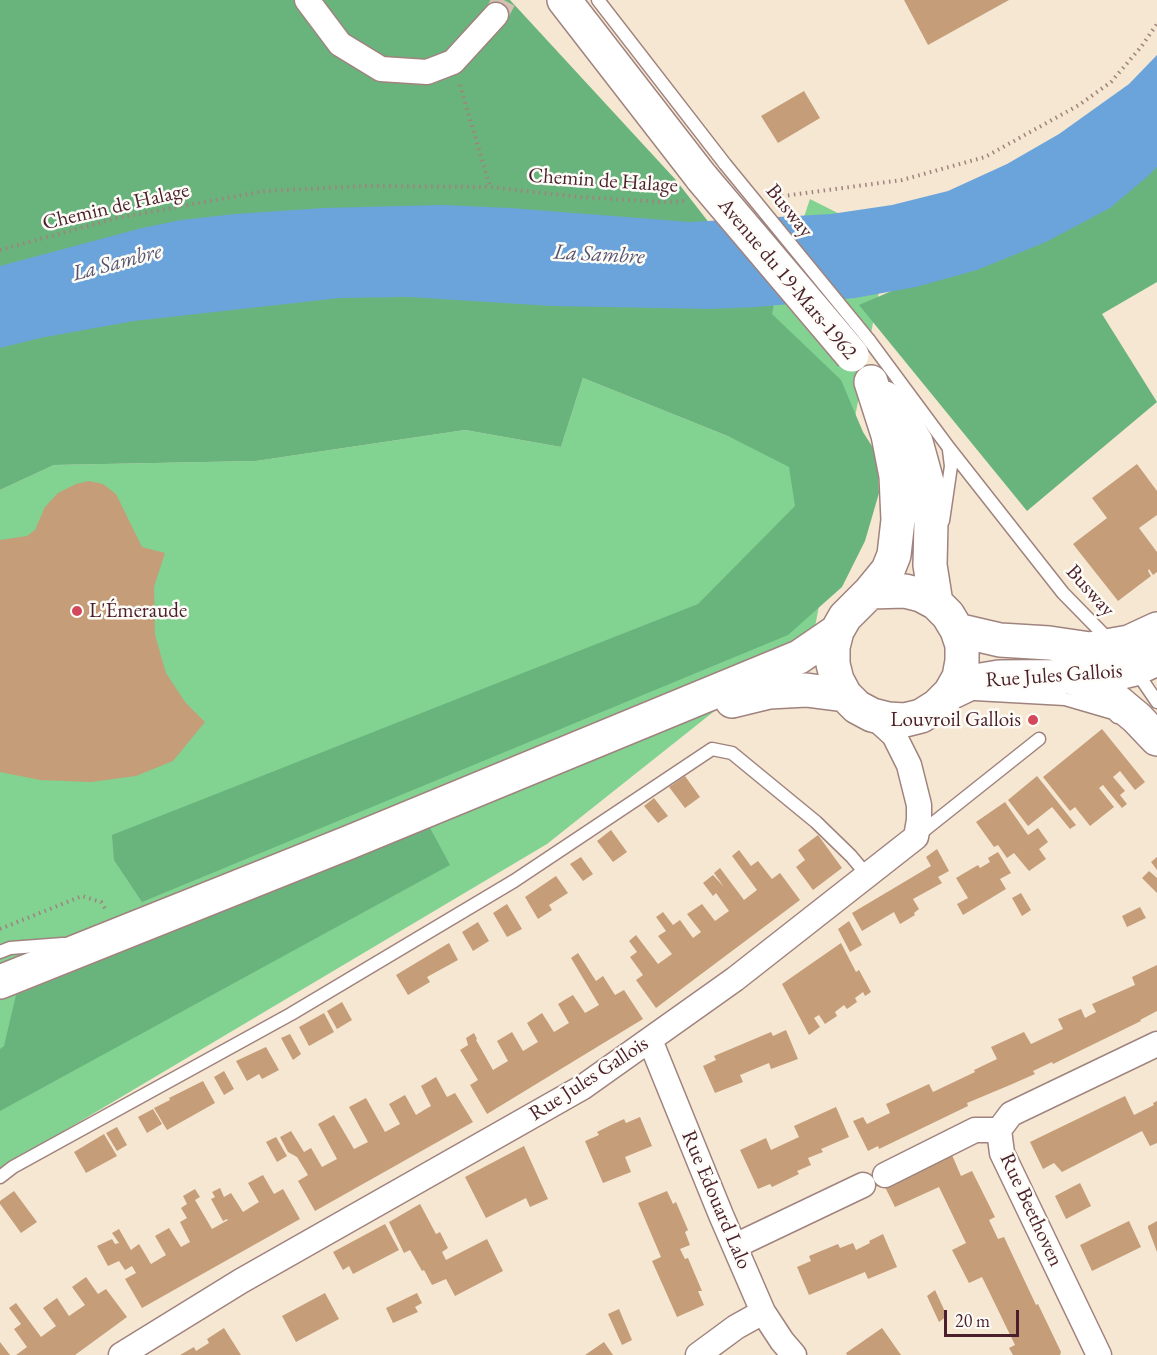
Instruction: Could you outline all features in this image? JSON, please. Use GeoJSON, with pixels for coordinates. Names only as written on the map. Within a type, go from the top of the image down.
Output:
{"type":"FeatureCollection","features":[{"type":"Feature","properties":{"kind":"main road","name":"Avenue du 19-Mars-1962"},"geometry":{"type":"LineString","coordinates":[[564,0],[704,181],[860,347],[871,382]]}},
{"type":"Feature","properties":{"kind":"main road"},"geometry":{"type":"LineString","coordinates":[[871,382],[898,413],[916,442],[927,482],[931,522],[930,565],[936,603]]}},
{"type":"Feature","properties":{"kind":"main road"},"geometry":{"type":"LineString","coordinates":[[870,592],[904,591],[921,595],[936,603],[948,615],[957,630],[962,645],[959,677],[950,693],[937,706],[921,716],[905,720],[888,720],[872,715],[845,695],[837,680],[833,664],[833,647],[837,631],[845,617],[888,570],[894,555],[898,520],[896,476],[890,445],[871,382]]}},
{"type":"Feature","properties":{"kind":"main road","name":"Rue Jules Gallois"},"geometry":{"type":"LineString","coordinates":[[950,693],[975,681],[999,677],[1106,676],[1123,659],[1129,642],[1157,629]]}},
{"type":"Feature","properties":{"kind":"main road","name":"Rue Jules Gallois"},"geometry":{"type":"LineString","coordinates":[[957,630],[1000,640],[1049,643],[1123,659]]}},
{"type":"Feature","properties":{"kind":"main road"},"geometry":{"type":"LineString","coordinates":[[0,982],[542,764],[799,657],[837,631]]}},
{"type":"Feature","properties":{"kind":"main road"},"geometry":{"type":"LineString","coordinates":[[1123,659],[1157,728]]}},
{"type":"Feature","properties":{"kind":"main road"},"geometry":{"type":"LineString","coordinates":[[1071,677],[1101,688],[1137,718],[1157,739]]}},
{"type":"Feature","properties":{"kind":"main road"},"geometry":{"type":"LineString","coordinates":[[542,764],[723,704],[769,692],[806,690],[845,695]]}},
{"type":"Feature","properties":{"kind":"street"},"geometry":{"type":"LineString","coordinates":[[307,0],[340,44],[381,69],[427,72],[453,62],[496,15]]}},
{"type":"Feature","properties":{"kind":"street"},"geometry":{"type":"LineString","coordinates":[[872,715],[894,735],[909,765],[915,784]]}},
{"type":"Feature","properties":{"kind":"street"},"geometry":{"type":"LineString","coordinates":[[916,837],[919,820],[915,784],[915,738],[921,716]]}},
{"type":"Feature","properties":{"kind":"street","name":"Rue Jules Gallois"},"geometry":{"type":"LineString","coordinates":[[121,1355],[241,1281],[583,1087],[735,979],[916,837]]}},
{"type":"Feature","properties":{"kind":"street","name":"Rue Edouard Lalo"},"geometry":{"type":"LineString","coordinates":[[650,1040],[763,1312],[794,1355]]}},
{"type":"Feature","properties":{"kind":"street","name":"Rue Beethoven"},"geometry":{"type":"LineString","coordinates":[[1099,1355],[1002,1153],[999,1130],[1011,1114],[1157,1044]]}},
{"type":"Feature","properties":{"kind":"street"},"geometry":{"type":"LineString","coordinates":[[885,1175],[975,1130],[999,1130]]}},
{"type":"Feature","properties":{"kind":"street"},"geometry":{"type":"LineString","coordinates":[[735,1246],[863,1185]]}},
{"type":"Feature","properties":{"kind":"street"},"geometry":{"type":"LineString","coordinates":[[698,1355],[736,1327],[763,1312]]}},
{"type":"Feature","properties":{"kind":"lane"},"geometry":{"type":"LineString","coordinates":[[598,0],[704,181]]}},
{"type":"Feature","properties":{"kind":"lane","name":"Busway"},"geometry":{"type":"LineString","coordinates":[[860,347],[949,448],[1063,593],[1123,659],[1157,702]]}},
{"type":"Feature","properties":{"kind":"lane"},"geometry":{"type":"LineString","coordinates":[[930,565],[939,539],[948,495],[951,466],[949,448]]}},
{"type":"Feature","properties":{"kind":"lane"},"geometry":{"type":"LineString","coordinates":[[950,693],[1065,699],[1113,713],[1157,746]]}},
{"type":"Feature","properties":{"kind":"lane"},"geometry":{"type":"LineString","coordinates":[[916,837],[1039,739]]}},
{"type":"Feature","properties":{"kind":"lane"},"geometry":{"type":"LineString","coordinates":[[0,1177],[14,1167],[291,1014],[514,881],[712,750],[732,753],[816,822],[851,856],[867,876]]}},
{"type":"Feature","properties":{"kind":"lane"},"geometry":{"type":"LineString","coordinates":[[0,952],[10,948],[111,938]]}},
{"type":"Feature","properties":{"kind":"path"},"geometry":{"type":"LineString","coordinates":[[768,197],[902,180],[985,157],[1079,105],[1111,82],[1142,47],[1157,24]]}},
{"type":"Feature","properties":{"kind":"path"},"geometry":{"type":"LineString","coordinates":[[453,62],[489,187]]}},
{"type":"Feature","properties":{"kind":"path","name":"Chemin de Halage"},"geometry":{"type":"LineString","coordinates":[[0,250],[117,218],[265,191],[367,186],[489,187],[580,197],[663,202],[704,181]]}},
{"type":"Feature","properties":{"kind":"path"},"geometry":{"type":"LineString","coordinates":[[0,929],[82,896],[101,902],[111,938]]}},
{"type":"Feature","properties":{"kind":"green space"},"geometry":{"type":"Polygon","coordinates":[[[0,0],[510,0],[675,179],[774,306],[772,314],[841,380],[863,432],[877,454],[879,493],[865,541],[842,587],[788,635],[142,902],[114,860],[112,835],[698,604],[795,506],[789,467],[730,437],[583,378],[561,447],[465,430],[256,461],[54,465],[0,490],[0,0]]]}},
{"type":"Feature","properties":{"kind":"green space"},"geometry":{"type":"Polygon","coordinates":[[[1157,139],[1157,282],[1102,314],[1157,402],[1027,511],[859,305],[1094,204],[1157,139]]]}},
{"type":"Feature","properties":{"kind":"green space"},"geometry":{"type":"Polygon","coordinates":[[[810,199],[889,239],[814,632],[547,844],[0,1169],[0,490],[54,465],[256,461],[465,430],[561,447],[583,378],[730,437],[810,199]]]}},
{"type":"Feature","properties":{"kind":"green space"},"geometry":{"type":"Polygon","coordinates":[[[430,828],[450,865],[0,1111],[0,1049],[4,1046],[16,995],[430,828]]]}},
{"type":"Feature","properties":{"kind":"water","name":"La Sambre"},"geometry":{"type":"Polygon","coordinates":[[[1157,55],[1157,167],[1147,177],[1110,208],[1046,242],[977,270],[916,287],[855,298],[711,309],[552,306],[409,297],[340,298],[134,321],[40,338],[0,348],[0,266],[142,228],[181,220],[235,214],[324,208],[443,205],[690,222],[831,214],[892,205],[948,191],[1007,164],[1059,134],[1129,84],[1157,55]]]}},
{"type":"Feature","properties":{"kind":"building"},"geometry":{"type":"Polygon","coordinates":[[[904,0],[1009,0],[928,45],[904,0]]]}},
{"type":"Feature","properties":{"kind":"building"},"geometry":{"type":"Polygon","coordinates":[[[804,91],[820,118],[778,143],[761,116],[804,91]]]}},
{"type":"Feature","properties":{"kind":"building"},"geometry":{"type":"Polygon","coordinates":[[[1137,464],[1157,491],[1157,515],[1139,528],[1157,552],[1157,572],[1153,575],[1149,569],[1151,576],[1118,601],[1073,544],[1107,518],[1092,498],[1137,464]]]}},
{"type":"Feature","properties":{"kind":"building","name":"L'Émeraude"},"geometry":{"type":"Polygon","coordinates":[[[89,481],[103,484],[116,494],[142,547],[165,553],[154,587],[155,635],[166,673],[185,702],[205,722],[173,761],[136,776],[91,782],[40,780],[0,772],[0,540],[27,536],[35,530],[45,507],[58,493],[76,484],[89,481]]]}},
{"type":"Feature","properties":{"kind":"building"},"geometry":{"type":"Polygon","coordinates":[[[1102,729],[1145,782],[1135,790],[1120,771],[1113,777],[1125,791],[1120,795],[1127,804],[1122,808],[1103,785],[1099,788],[1114,807],[1090,826],[1075,807],[1070,811],[1043,777],[1102,729]]]}},
{"type":"Feature","properties":{"kind":"building"},"geometry":{"type":"Polygon","coordinates":[[[685,776],[700,797],[685,808],[669,787],[685,776]]]}},
{"type":"Feature","properties":{"kind":"building"},"geometry":{"type":"Polygon","coordinates":[[[1037,776],[1076,825],[1070,829],[1052,807],[1028,826],[1008,800],[1037,776]]]}},
{"type":"Feature","properties":{"kind":"building"},"geometry":{"type":"Polygon","coordinates":[[[654,798],[668,816],[658,823],[644,806],[654,798]]]}},
{"type":"Feature","properties":{"kind":"building"},"geometry":{"type":"Polygon","coordinates":[[[1005,802],[1028,835],[1038,828],[1048,842],[1039,849],[1046,859],[1029,871],[1014,853],[1007,858],[998,845],[994,847],[976,822],[1005,802]]]}},
{"type":"Feature","properties":{"kind":"building"},"geometry":{"type":"Polygon","coordinates":[[[611,830],[627,852],[613,862],[597,841],[611,830]]]}},
{"type":"Feature","properties":{"kind":"building"},"geometry":{"type":"Polygon","coordinates":[[[818,835],[842,868],[813,890],[796,867],[805,860],[798,850],[818,835]]]}},
{"type":"Feature","properties":{"kind":"building"},"geometry":{"type":"Polygon","coordinates":[[[937,849],[949,871],[938,877],[942,883],[913,899],[919,909],[914,913],[915,915],[900,924],[894,912],[862,931],[852,913],[931,866],[926,857],[937,849]]]}},
{"type":"Feature","properties":{"kind":"building"},"geometry":{"type":"Polygon","coordinates":[[[739,850],[751,866],[758,861],[772,879],[780,873],[800,900],[656,1008],[636,980],[643,975],[630,957],[637,952],[629,941],[636,935],[658,964],[672,954],[658,936],[666,931],[656,917],[663,912],[673,925],[680,920],[693,938],[701,932],[687,914],[702,904],[715,921],[729,911],[716,893],[713,896],[703,883],[713,875],[724,887],[714,873],[720,868],[744,900],[757,890],[732,856],[739,850]]]}},
{"type":"Feature","properties":{"kind":"building"},"geometry":{"type":"Polygon","coordinates":[[[998,852],[1011,873],[1000,879],[1006,889],[963,915],[957,904],[968,898],[956,878],[978,865],[980,868],[990,862],[988,858],[998,852]]]}},
{"type":"Feature","properties":{"kind":"building"},"geometry":{"type":"Polygon","coordinates":[[[581,857],[593,874],[583,881],[570,864],[581,857]]]}},
{"type":"Feature","properties":{"kind":"building"},"geometry":{"type":"Polygon","coordinates":[[[1157,857],[1157,870],[1151,862],[1157,857]]]}},
{"type":"Feature","properties":{"kind":"building"},"geometry":{"type":"Polygon","coordinates":[[[1149,871],[1157,878],[1157,893],[1142,878],[1149,871]]]}},
{"type":"Feature","properties":{"kind":"building"},"geometry":{"type":"Polygon","coordinates":[[[556,876],[568,893],[549,905],[552,910],[538,919],[525,897],[556,876]]]}},
{"type":"Feature","properties":{"kind":"building"},"geometry":{"type":"Polygon","coordinates":[[[1021,893],[1031,910],[1022,916],[1012,898],[1021,893]]]}},
{"type":"Feature","properties":{"kind":"building"},"geometry":{"type":"Polygon","coordinates":[[[507,904],[522,929],[507,937],[493,913],[507,904]]]}},
{"type":"Feature","properties":{"kind":"building"},"geometry":{"type":"Polygon","coordinates":[[[1140,907],[1146,918],[1127,927],[1122,916],[1140,907]]]}},
{"type":"Feature","properties":{"kind":"building"},"geometry":{"type":"Polygon","coordinates":[[[849,921],[862,945],[850,952],[838,929],[849,921]]]}},
{"type":"Feature","properties":{"kind":"building"},"geometry":{"type":"Polygon","coordinates":[[[478,922],[489,941],[473,951],[462,932],[478,922]]]}},
{"type":"Feature","properties":{"kind":"building"},"geometry":{"type":"Polygon","coordinates":[[[449,943],[458,960],[427,977],[430,982],[408,995],[396,975],[449,943]]]}},
{"type":"Feature","properties":{"kind":"building"},"geometry":{"type":"Polygon","coordinates":[[[841,943],[856,972],[859,970],[871,992],[865,996],[863,992],[855,998],[857,1002],[847,1009],[844,1005],[835,1012],[837,1016],[825,1024],[819,1015],[814,1018],[820,1027],[809,1035],[782,984],[841,943]]]}},
{"type":"Feature","properties":{"kind":"building"},"geometry":{"type":"Polygon","coordinates":[[[578,953],[596,981],[603,976],[615,995],[624,990],[643,1019],[487,1114],[470,1085],[478,1080],[460,1050],[468,1045],[466,1038],[474,1033],[493,1070],[508,1061],[497,1041],[512,1032],[523,1051],[538,1042],[527,1023],[542,1013],[554,1032],[569,1023],[558,1004],[566,999],[573,995],[585,1013],[599,1005],[571,958],[578,953]]]}},
{"type":"Feature","properties":{"kind":"building"},"geometry":{"type":"Polygon","coordinates":[[[1157,965],[1157,1011],[1053,1064],[1052,1062],[1033,1071],[1035,1074],[967,1103],[968,1106],[879,1149],[878,1146],[868,1151],[853,1121],[863,1117],[867,1124],[890,1113],[886,1104],[929,1084],[933,1092],[975,1072],[974,1070],[997,1059],[991,1047],[1024,1032],[1031,1044],[1063,1029],[1058,1019],[1081,1009],[1085,1018],[1096,1012],[1092,1004],[1135,985],[1132,977],[1157,965]]]}},
{"type":"Feature","properties":{"kind":"building"},"geometry":{"type":"Polygon","coordinates":[[[342,1002],[352,1020],[337,1029],[327,1011],[342,1002]]]}},
{"type":"Feature","properties":{"kind":"building"},"geometry":{"type":"Polygon","coordinates":[[[324,1013],[334,1032],[309,1046],[299,1027],[324,1013]]]}},
{"type":"Feature","properties":{"kind":"building"},"geometry":{"type":"Polygon","coordinates":[[[786,1030],[798,1059],[771,1069],[769,1063],[740,1075],[743,1082],[715,1093],[703,1066],[716,1060],[714,1056],[771,1032],[773,1036],[786,1030]]]}},
{"type":"Feature","properties":{"kind":"building"},"geometry":{"type":"Polygon","coordinates":[[[290,1034],[301,1054],[293,1060],[281,1038],[290,1034]]]}},
{"type":"Feature","properties":{"kind":"building"},"geometry":{"type":"Polygon","coordinates":[[[266,1047],[279,1070],[262,1079],[259,1074],[247,1081],[236,1061],[266,1047]]]}},
{"type":"Feature","properties":{"kind":"building"},"geometry":{"type":"Polygon","coordinates":[[[224,1071],[234,1089],[224,1095],[214,1077],[224,1071]]]}},
{"type":"Feature","properties":{"kind":"building"},"geometry":{"type":"Polygon","coordinates":[[[436,1077],[447,1097],[455,1093],[473,1122],[315,1211],[298,1181],[308,1175],[297,1157],[288,1152],[280,1137],[291,1131],[304,1152],[311,1148],[322,1167],[337,1159],[318,1124],[334,1115],[354,1149],[368,1142],[349,1107],[366,1098],[385,1132],[400,1124],[389,1104],[405,1095],[416,1115],[431,1106],[421,1086],[436,1077]]]}},
{"type":"Feature","properties":{"kind":"building"},"geometry":{"type":"Polygon","coordinates":[[[203,1081],[215,1103],[167,1130],[154,1108],[203,1081]]]}},
{"type":"Feature","properties":{"kind":"building"},"geometry":{"type":"Polygon","coordinates":[[[1125,1096],[1134,1115],[1154,1105],[1153,1103],[1157,1101],[1157,1143],[1150,1146],[1142,1131],[1062,1172],[1054,1163],[1043,1169],[1030,1142],[1125,1096]]]}},
{"type":"Feature","properties":{"kind":"building"},"geometry":{"type":"Polygon","coordinates":[[[836,1107],[849,1137],[821,1149],[823,1152],[808,1158],[811,1165],[797,1171],[799,1174],[772,1187],[770,1184],[758,1189],[740,1150],[766,1138],[771,1150],[799,1137],[794,1126],[836,1107]]]}},
{"type":"Feature","properties":{"kind":"building"},"geometry":{"type":"Polygon","coordinates":[[[153,1109],[162,1124],[147,1133],[138,1117],[153,1109]]]}},
{"type":"Feature","properties":{"kind":"building"},"geometry":{"type":"Polygon","coordinates":[[[640,1117],[652,1146],[625,1157],[631,1172],[603,1183],[585,1141],[599,1135],[597,1132],[624,1119],[626,1123],[640,1117]]]}},
{"type":"Feature","properties":{"kind":"building"},"geometry":{"type":"Polygon","coordinates":[[[117,1127],[127,1145],[117,1151],[106,1133],[117,1127]]]}},
{"type":"Feature","properties":{"kind":"building"},"geometry":{"type":"Polygon","coordinates":[[[104,1134],[117,1156],[86,1173],[74,1152],[104,1134]]]}},
{"type":"Feature","properties":{"kind":"building"},"geometry":{"type":"Polygon","coordinates":[[[276,1137],[287,1156],[277,1162],[266,1142],[276,1137]]]}},
{"type":"Feature","properties":{"kind":"building"},"geometry":{"type":"Polygon","coordinates":[[[524,1146],[548,1199],[530,1207],[526,1198],[486,1218],[465,1177],[524,1146]]]}},
{"type":"Feature","properties":{"kind":"building"},"geometry":{"type":"Polygon","coordinates":[[[952,1155],[961,1176],[972,1171],[995,1217],[989,1220],[998,1239],[1004,1237],[1061,1352],[1060,1355],[1013,1355],[1009,1348],[1015,1345],[982,1277],[969,1283],[952,1250],[966,1243],[939,1187],[895,1207],[885,1187],[952,1155]]]}},
{"type":"Feature","properties":{"kind":"building"},"geometry":{"type":"Polygon","coordinates":[[[263,1175],[274,1194],[283,1189],[300,1219],[142,1308],[125,1279],[136,1273],[132,1266],[125,1270],[119,1261],[108,1266],[97,1246],[112,1239],[115,1244],[119,1243],[112,1233],[119,1229],[131,1250],[139,1244],[151,1264],[166,1255],[155,1236],[169,1228],[181,1247],[190,1242],[180,1222],[187,1218],[181,1208],[187,1204],[183,1196],[195,1189],[200,1197],[195,1200],[212,1229],[228,1220],[223,1221],[211,1199],[215,1197],[212,1192],[220,1188],[224,1197],[231,1193],[243,1212],[259,1202],[248,1183],[263,1175]]]}},
{"type":"Feature","properties":{"kind":"building"},"geometry":{"type":"Polygon","coordinates":[[[1080,1183],[1091,1206],[1066,1219],[1055,1196],[1080,1183]]]}},
{"type":"Feature","properties":{"kind":"building"},"geometry":{"type":"Polygon","coordinates":[[[14,1191],[37,1222],[21,1233],[0,1204],[0,1201],[14,1191]]]}},
{"type":"Feature","properties":{"kind":"building"},"geometry":{"type":"Polygon","coordinates":[[[667,1191],[673,1204],[676,1202],[688,1230],[685,1232],[690,1245],[680,1249],[685,1259],[688,1258],[702,1291],[698,1291],[704,1305],[677,1317],[652,1261],[661,1257],[638,1203],[667,1191]]]}},
{"type":"Feature","properties":{"kind":"building"},"geometry":{"type":"Polygon","coordinates":[[[420,1204],[436,1234],[440,1232],[448,1248],[442,1252],[446,1260],[487,1239],[503,1271],[455,1296],[446,1279],[432,1285],[410,1250],[404,1253],[389,1222],[420,1204]]]}},
{"type":"Feature","properties":{"kind":"building"},"geometry":{"type":"Polygon","coordinates":[[[1129,1221],[1141,1247],[1092,1271],[1080,1245],[1129,1221]]]}},
{"type":"Feature","properties":{"kind":"building"},"geometry":{"type":"Polygon","coordinates":[[[1157,1221],[1157,1252],[1148,1226],[1157,1221]]]}},
{"type":"Feature","properties":{"kind":"building"},"geometry":{"type":"Polygon","coordinates":[[[385,1224],[399,1250],[353,1274],[349,1266],[343,1270],[333,1252],[385,1224]]]}},
{"type":"Feature","properties":{"kind":"building"},"geometry":{"type":"Polygon","coordinates":[[[883,1234],[897,1267],[868,1279],[865,1272],[809,1295],[797,1267],[811,1261],[809,1256],[838,1244],[840,1248],[853,1243],[856,1250],[883,1234]]]}},
{"type":"Feature","properties":{"kind":"building"},"geometry":{"type":"Polygon","coordinates":[[[86,1277],[98,1294],[106,1289],[127,1317],[75,1355],[16,1355],[27,1347],[14,1329],[21,1324],[9,1308],[16,1303],[41,1337],[56,1326],[43,1308],[57,1298],[69,1316],[85,1305],[72,1287],[86,1277]]]}},
{"type":"Feature","properties":{"kind":"building"},"geometry":{"type":"Polygon","coordinates":[[[935,1290],[947,1316],[939,1322],[927,1296],[935,1290]]]}},
{"type":"Feature","properties":{"kind":"building"},"geometry":{"type":"Polygon","coordinates":[[[325,1293],[339,1319],[296,1342],[282,1316],[325,1293]]]}},
{"type":"Feature","properties":{"kind":"building"},"geometry":{"type":"Polygon","coordinates":[[[417,1293],[422,1303],[415,1307],[418,1312],[393,1323],[386,1308],[417,1293]]]}},
{"type":"Feature","properties":{"kind":"building"},"geometry":{"type":"Polygon","coordinates":[[[619,1309],[632,1340],[622,1345],[608,1314],[619,1309]]]}},
{"type":"Feature","properties":{"kind":"building"},"geometry":{"type":"Polygon","coordinates":[[[224,1328],[241,1355],[180,1355],[194,1347],[196,1351],[209,1343],[207,1339],[224,1328]]]}},
{"type":"Feature","properties":{"kind":"building"},"geometry":{"type":"Polygon","coordinates":[[[882,1328],[901,1355],[847,1355],[846,1353],[882,1328]]]}},
{"type":"Feature","properties":{"kind":"building"},"geometry":{"type":"Polygon","coordinates":[[[0,1342],[10,1355],[0,1355],[0,1342]]]}},
{"type":"Feature","properties":{"kind":"building"},"geometry":{"type":"Polygon","coordinates":[[[604,1342],[613,1355],[585,1355],[604,1342]]]}},
{"type":"Feature","properties":{"kind":"tunnel"},"geometry":{"type":"LineString","coordinates":[[496,15],[504,0]]}},
{"type":"Feature","properties":{"kind":"place","name":"L'Émeraude"},"geometry":{"type":"Point","coordinates":[77,611]}},
{"type":"Feature","properties":{"kind":"place","name":"Louvroil Gallois"},"geometry":{"type":"Point","coordinates":[1033,720]}}]}
